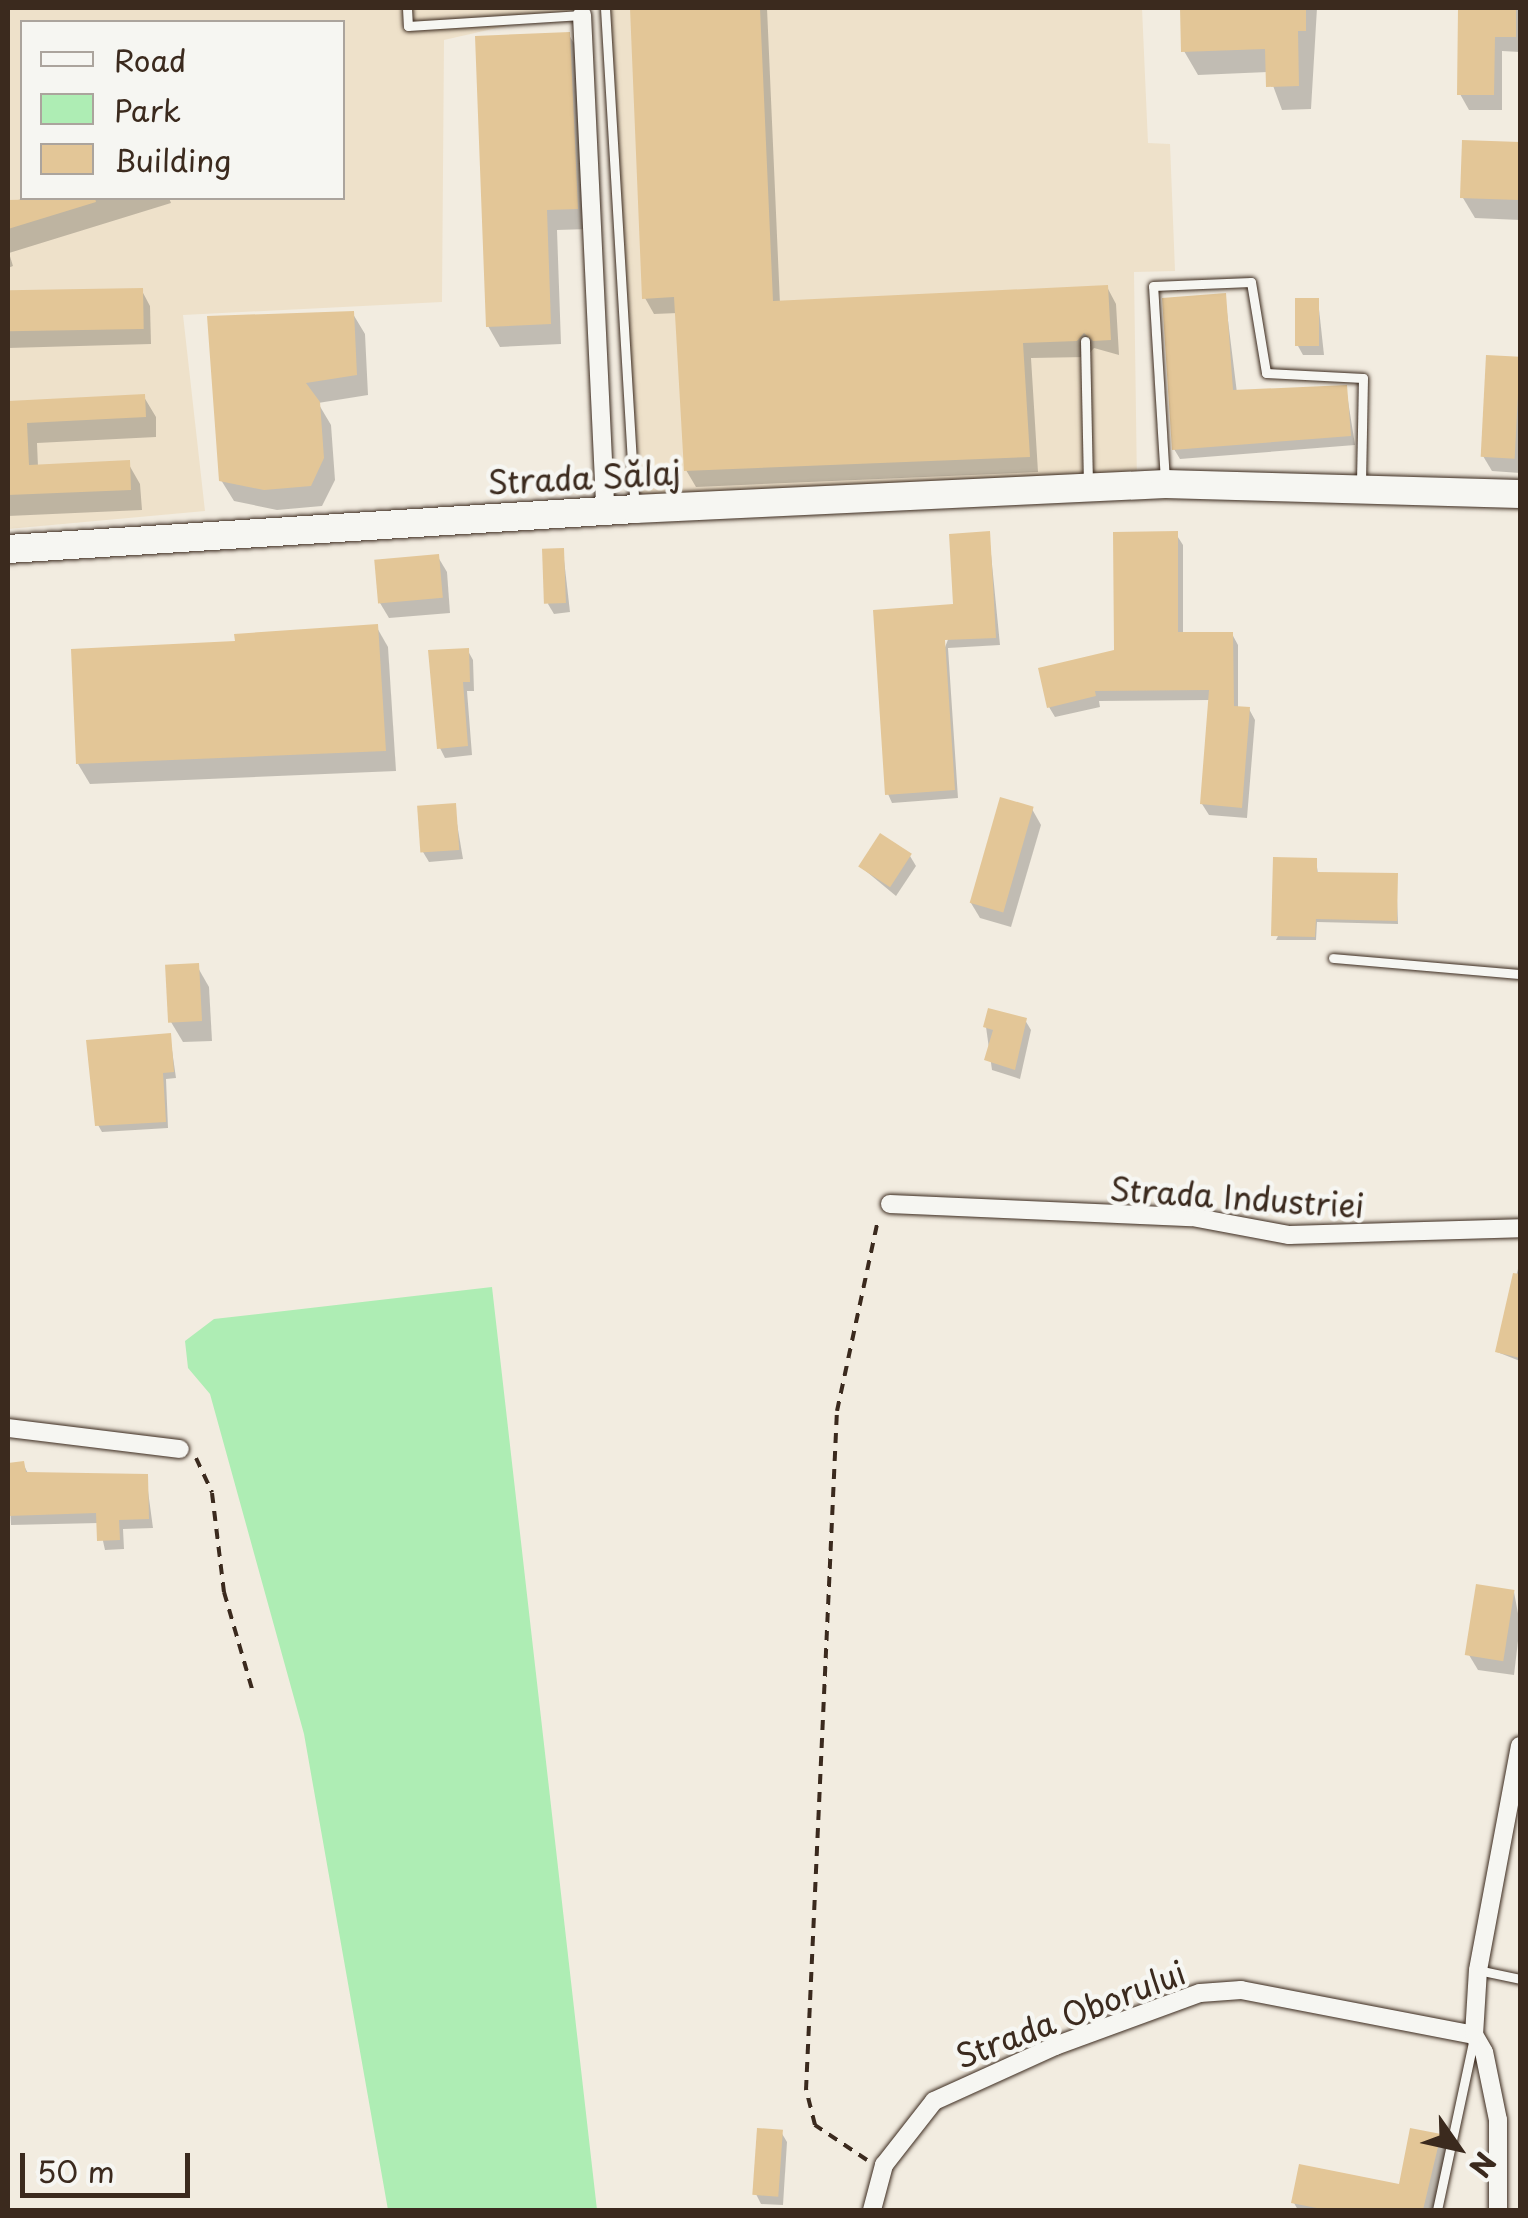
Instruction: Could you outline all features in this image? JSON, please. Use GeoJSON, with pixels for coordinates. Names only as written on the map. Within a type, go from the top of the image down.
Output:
{"type":"FeatureCollection","features":[{"type":"Feature","properties":{"kind":"street"},"geometry":{"type":"LineString","coordinates":[[582,12],[605,510]]}},
{"type":"Feature","properties":{"kind":"street","name":"Strada Sălaj"},"geometry":{"type":"LineString","coordinates":[[8,549],[635,508],[1165,484],[1520,494]]}},
{"type":"Feature","properties":{"kind":"street","name":"Strada Industriei"},"geometry":{"type":"LineString","coordinates":[[890,1204],[1192,1217],[1289,1235],[1520,1228]]}},
{"type":"Feature","properties":{"kind":"street"},"geometry":{"type":"LineString","coordinates":[[8,1428],[180,1449]]}},
{"type":"Feature","properties":{"kind":"street"},"geometry":{"type":"LineString","coordinates":[[1498,2210],[1498,2120],[1484,2052],[1474,2035],[1478,1970],[1520,1746]]}},
{"type":"Feature","properties":{"kind":"street","name":"Strada Oborului"},"geometry":{"type":"LineString","coordinates":[[872,2210],[884,2165],[934,2101],[1055,2046],[1200,1993],[1241,1990],[1474,2035]]}},
{"type":"Feature","properties":{"kind":"lane"},"geometry":{"type":"LineString","coordinates":[[406,8],[408,26],[582,12]]}},
{"type":"Feature","properties":{"kind":"lane"},"geometry":{"type":"LineString","coordinates":[[605,8],[635,508]]}},
{"type":"Feature","properties":{"kind":"lane"},"geometry":{"type":"LineString","coordinates":[[1165,484],[1153,286],[1251,282],[1266,372],[1362,378],[1361,488]]}},
{"type":"Feature","properties":{"kind":"lane"},"geometry":{"type":"LineString","coordinates":[[1085,341],[1088,488]]}},
{"type":"Feature","properties":{"kind":"lane"},"geometry":{"type":"LineString","coordinates":[[1333,958],[1520,974]]}},
{"type":"Feature","properties":{"kind":"lane"},"geometry":{"type":"LineString","coordinates":[[1478,1970],[1520,1978]]}},
{"type":"Feature","properties":{"kind":"lane"},"geometry":{"type":"LineString","coordinates":[[1437,2210],[1474,2035]]}},
{"type":"Feature","properties":{"kind":"path"},"geometry":{"type":"LineString","coordinates":[[884,2165],[853,2155],[816,2125],[806,2090],[837,1412],[874,1226],[890,1204]]}},
{"type":"Feature","properties":{"kind":"path"},"geometry":{"type":"LineString","coordinates":[[180,1449],[196,1458],[212,1493],[224,1592],[252,1689]]}},
{"type":"Feature","properties":{"kind":"shaded area"},"geometry":{"type":"Polygon","coordinates":[[[8,8],[575,8],[444,40],[442,302],[183,315],[205,511],[8,529],[8,8]]]}},
{"type":"Feature","properties":{"kind":"shaded area"},"geometry":{"type":"Polygon","coordinates":[[[602,8],[1142,8],[1148,143],[1170,144],[1175,271],[1134,272],[1137,485],[635,509],[602,8]]]}},
{"type":"Feature","properties":{"kind":"green space"},"geometry":{"type":"Polygon","coordinates":[[[492,1287],[597,2210],[388,2210],[304,1734],[210,1394],[188,1368],[185,1341],[214,1319],[492,1287]]]}},
{"type":"Feature","properties":{"kind":"building"},"geometry":{"type":"Polygon","coordinates":[[[630,8],[760,8],[773,301],[1108,285],[1111,340],[1093,341],[1084,333],[1077,341],[1023,343],[1030,457],[684,471],[674,297],[642,299],[630,8]]]}},
{"type":"Feature","properties":{"kind":"building"},"geometry":{"type":"Polygon","coordinates":[[[1180,8],[1306,8],[1306,31],[1298,31],[1299,86],[1266,87],[1265,49],[1181,52],[1180,8]]]}},
{"type":"Feature","properties":{"kind":"building"},"geometry":{"type":"Polygon","coordinates":[[[1458,8],[1516,8],[1516,37],[1495,37],[1494,95],[1457,95],[1458,8]]]}},
{"type":"Feature","properties":{"kind":"building"},"geometry":{"type":"Polygon","coordinates":[[[570,32],[578,209],[547,210],[551,324],[486,327],[475,36],[570,32]]]}},
{"type":"Feature","properties":{"kind":"building"},"geometry":{"type":"Polygon","coordinates":[[[1462,140],[1520,142],[1518,200],[1460,198],[1462,140]]]}},
{"type":"Feature","properties":{"kind":"building"},"geometry":{"type":"Polygon","coordinates":[[[8,200],[96,200],[96,202],[8,229],[8,200]]]}},
{"type":"Feature","properties":{"kind":"building"},"geometry":{"type":"Polygon","coordinates":[[[143,288],[144,329],[9,331],[8,290],[143,288]]]}},
{"type":"Feature","properties":{"kind":"building"},"geometry":{"type":"Polygon","coordinates":[[[1226,293],[1233,390],[1347,385],[1351,436],[1172,450],[1162,298],[1226,293]]]}},
{"type":"Feature","properties":{"kind":"building"},"geometry":{"type":"Polygon","coordinates":[[[1295,298],[1319,298],[1319,346],[1295,346],[1295,298]]]}},
{"type":"Feature","properties":{"kind":"building"},"geometry":{"type":"Polygon","coordinates":[[[354,311],[357,375],[306,383],[320,402],[324,458],[311,486],[264,490],[219,481],[207,316],[354,311]]]}},
{"type":"Feature","properties":{"kind":"building"},"geometry":{"type":"Polygon","coordinates":[[[1486,355],[1520,357],[1515,459],[1481,457],[1486,355]]]}},
{"type":"Feature","properties":{"kind":"building"},"geometry":{"type":"Polygon","coordinates":[[[145,394],[146,417],[27,423],[29,465],[130,460],[131,490],[8,495],[8,401],[145,394]]]}},
{"type":"Feature","properties":{"kind":"building"},"geometry":{"type":"Polygon","coordinates":[[[990,531],[996,638],[945,640],[955,790],[885,795],[873,610],[953,604],[949,534],[990,531]]]}},
{"type":"Feature","properties":{"kind":"building"},"geometry":{"type":"Polygon","coordinates":[[[1178,531],[1178,632],[1233,632],[1234,706],[1250,707],[1242,808],[1200,804],[1209,690],[1095,691],[1096,696],[1047,708],[1038,668],[1114,650],[1113,532],[1178,531]]]}},
{"type":"Feature","properties":{"kind":"building"},"geometry":{"type":"Polygon","coordinates":[[[564,548],[566,603],[544,604],[542,549],[564,548]]]}},
{"type":"Feature","properties":{"kind":"building"},"geometry":{"type":"Polygon","coordinates":[[[439,554],[443,598],[378,603],[374,560],[439,554]]]}},
{"type":"Feature","properties":{"kind":"building"},"geometry":{"type":"Polygon","coordinates":[[[378,624],[386,751],[76,764],[71,649],[235,641],[234,634],[378,624]]]}},
{"type":"Feature","properties":{"kind":"building"},"geometry":{"type":"Polygon","coordinates":[[[469,648],[470,682],[463,682],[468,746],[437,749],[428,650],[469,648]]]}},
{"type":"Feature","properties":{"kind":"building"},"geometry":{"type":"Polygon","coordinates":[[[1000,797],[1034,807],[1003,912],[970,903],[1000,797]]]}},
{"type":"Feature","properties":{"kind":"building"},"geometry":{"type":"Polygon","coordinates":[[[456,803],[459,850],[420,853],[417,806],[456,803]]]}},
{"type":"Feature","properties":{"kind":"building"},"geometry":{"type":"Polygon","coordinates":[[[880,833],[912,854],[890,887],[858,867],[880,833]]]}},
{"type":"Feature","properties":{"kind":"building"},"geometry":{"type":"Polygon","coordinates":[[[1273,857],[1317,858],[1317,872],[1398,873],[1397,921],[1316,919],[1315,937],[1271,936],[1273,857]]]}},
{"type":"Feature","properties":{"kind":"building"},"geometry":{"type":"Polygon","coordinates":[[[199,963],[202,1021],[168,1023],[165,965],[199,963]]]}},
{"type":"Feature","properties":{"kind":"building"},"geometry":{"type":"Polygon","coordinates":[[[988,1008],[1027,1018],[1015,1070],[984,1060],[993,1030],[983,1027],[988,1008]]]}},
{"type":"Feature","properties":{"kind":"building"},"geometry":{"type":"Polygon","coordinates":[[[171,1033],[174,1072],[163,1073],[166,1122],[95,1126],[86,1040],[171,1033]]]}},
{"type":"Feature","properties":{"kind":"building"},"geometry":{"type":"Polygon","coordinates":[[[1513,1273],[1520,1274],[1520,1358],[1495,1352],[1513,1273]]]}},
{"type":"Feature","properties":{"kind":"building"},"geometry":{"type":"Polygon","coordinates":[[[24,1461],[26,1472],[148,1474],[149,1519],[119,1520],[120,1540],[97,1541],[96,1513],[8,1516],[8,1463],[24,1461]]]}},
{"type":"Feature","properties":{"kind":"building"},"geometry":{"type":"Polygon","coordinates":[[[1476,1584],[1515,1590],[1503,1661],[1465,1655],[1476,1584]]]}},
{"type":"Feature","properties":{"kind":"building"},"geometry":{"type":"Polygon","coordinates":[[[757,2128],[783,2130],[778,2197],[752,2195],[757,2128]]]}},
{"type":"Feature","properties":{"kind":"building"},"geometry":{"type":"Polygon","coordinates":[[[1410,2128],[1441,2134],[1423,2210],[1327,2210],[1291,2203],[1299,2164],[1399,2184],[1410,2128]]]}}]}
